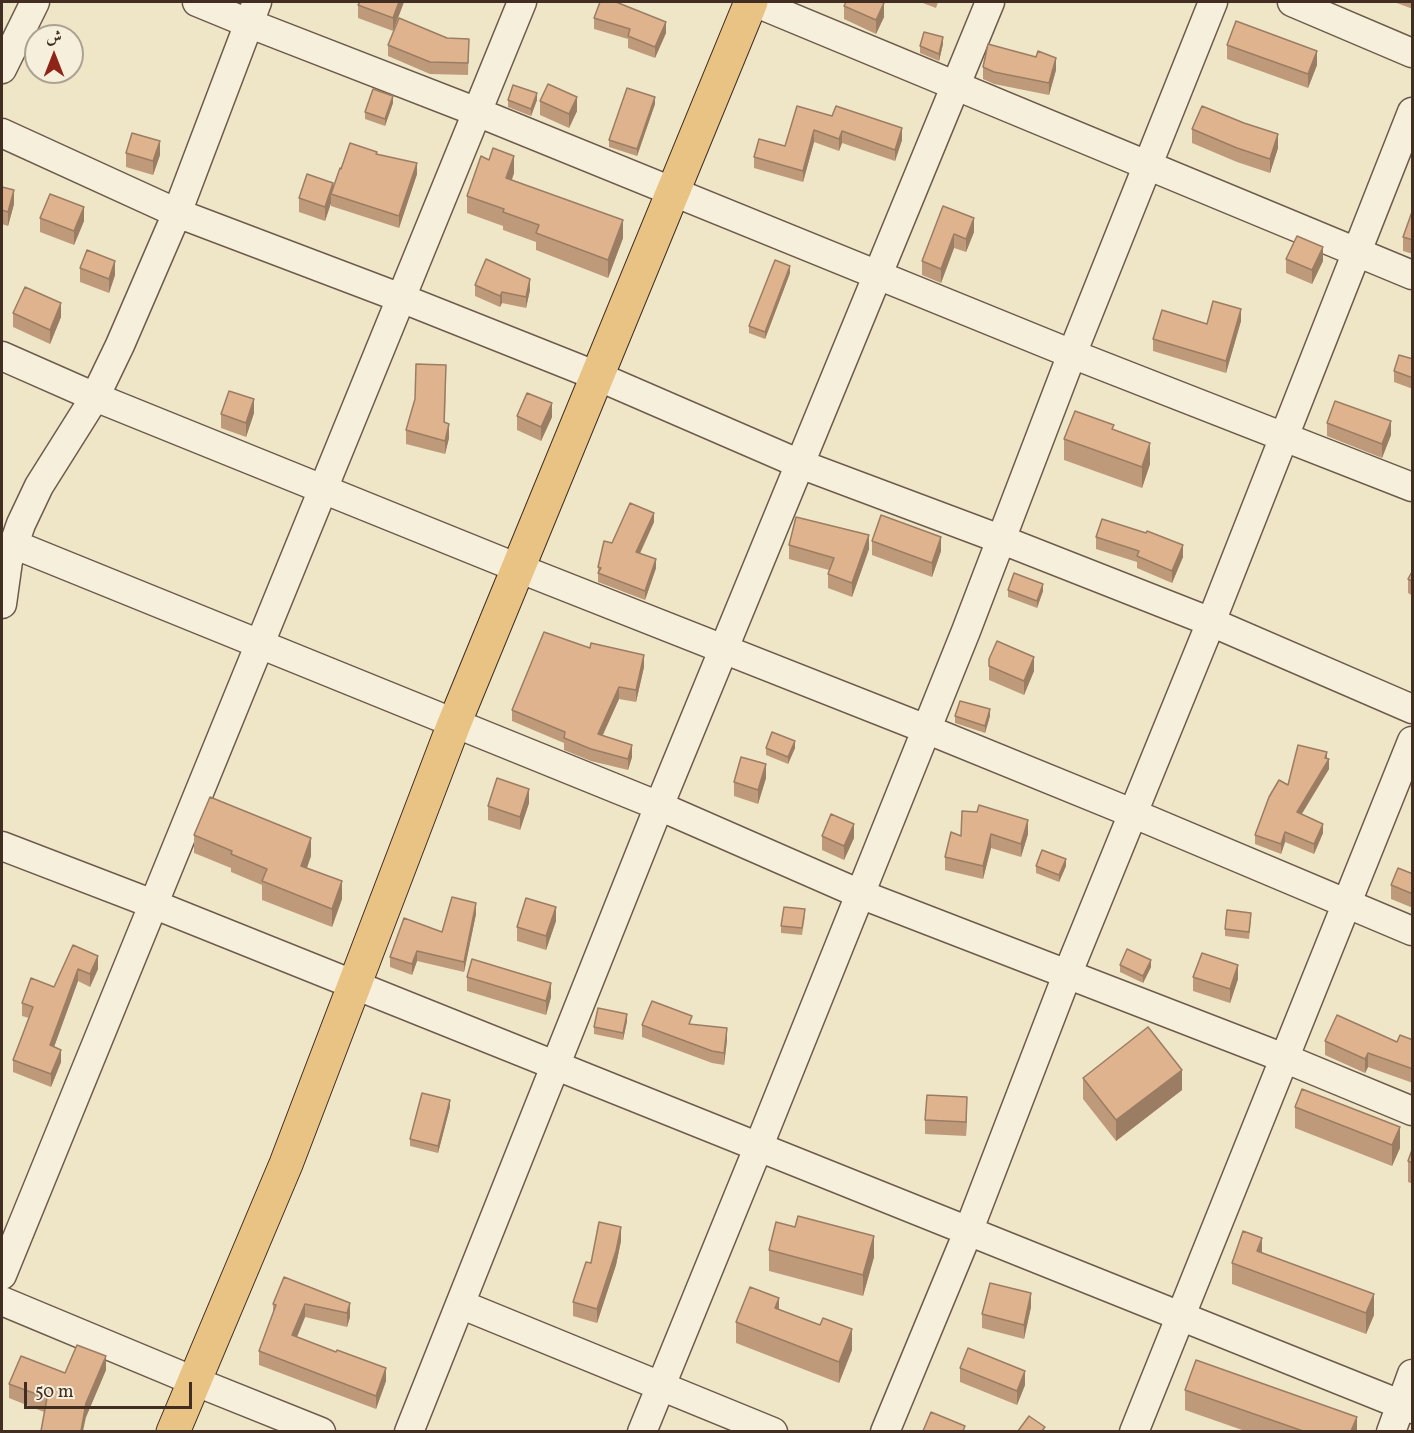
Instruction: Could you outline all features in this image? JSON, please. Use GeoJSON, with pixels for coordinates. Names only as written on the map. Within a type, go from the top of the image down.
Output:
{"type":"FeatureCollection","features":[{"type":"Feature","properties":{"kind":"main road"},"geometry":{"type":"LineString","coordinates":[[173,1431],[286,1164],[356,986],[454,724],[752,2]]}},
{"type":"Feature","properties":{"kind":"street"},"geometry":{"type":"LineString","coordinates":[[2,69],[35,2]]}},
{"type":"Feature","properties":{"kind":"street"},"geometry":{"type":"LineString","coordinates":[[197,2],[252,12],[477,112],[1072,354],[1413,487]]}},
{"type":"Feature","properties":{"kind":"street"},"geometry":{"type":"LineString","coordinates":[[2,1275],[522,2]]}},
{"type":"Feature","properties":{"kind":"street"},"geometry":{"type":"LineString","coordinates":[[752,2],[1413,275]]}},
{"type":"Feature","properties":{"kind":"street"},"geometry":{"type":"LineString","coordinates":[[409,1431],[659,806],[990,2]]}},
{"type":"Feature","properties":{"kind":"street"},"geometry":{"type":"LineString","coordinates":[[642,1431],[926,729],[1072,354],[1213,2]]}},
{"type":"Feature","properties":{"kind":"street"},"geometry":{"type":"LineString","coordinates":[[1292,2],[1413,53]]}},
{"type":"Feature","properties":{"kind":"street"},"geometry":{"type":"LineString","coordinates":[[2,603],[13,544],[39,486],[95,397],[120,345],[177,213],[252,12]]}},
{"type":"Feature","properties":{"kind":"street"},"geometry":{"type":"LineString","coordinates":[[885,1431],[968,1232],[1067,975],[1413,112]]}},
{"type":"Feature","properties":{"kind":"street"},"geometry":{"type":"LineString","coordinates":[[2,133],[177,213],[401,298],[597,376],[800,464],[1000,539],[1210,622],[1413,709]]}},
{"type":"Feature","properties":{"kind":"street"},"geometry":{"type":"LineString","coordinates":[[2,356],[95,397],[518,568],[926,729],[1413,931]]}},
{"type":"Feature","properties":{"kind":"street"},"geometry":{"type":"LineString","coordinates":[[13,544],[659,806],[860,894],[1284,1058],[1413,1111]]}},
{"type":"Feature","properties":{"kind":"street"},"geometry":{"type":"LineString","coordinates":[[1134,1431],[1413,741]]}},
{"type":"Feature","properties":{"kind":"street"},"geometry":{"type":"LineString","coordinates":[[2,846],[153,904],[1407,1407]]}},
{"type":"Feature","properties":{"kind":"street"},"geometry":{"type":"LineString","coordinates":[[2,1301],[321,1431]]}},
{"type":"Feature","properties":{"kind":"street"},"geometry":{"type":"LineString","coordinates":[[460,1304],[773,1431]]}},
{"type":"Feature","properties":{"kind":"street"},"geometry":{"type":"LineString","coordinates":[[1391,1431],[1407,1407],[1413,1374]]}},
{"type":"Feature","properties":{"kind":"building"},"geometry":{"type":"Polygon","coordinates":[[[360,2],[399,2],[393,18],[358,5],[360,2]]]}},
{"type":"Feature","properties":{"kind":"building"},"geometry":{"type":"Polygon","coordinates":[[[600,2],[616,2],[666,22],[655,47],[628,36],[630,29],[594,18],[600,2]]]}},
{"type":"Feature","properties":{"kind":"building"},"geometry":{"type":"Polygon","coordinates":[[[846,2],[884,3],[876,20],[844,6],[846,2]]]}},
{"type":"Feature","properties":{"kind":"building"},"geometry":{"type":"Polygon","coordinates":[[[399,18],[447,38],[469,39],[468,63],[430,62],[388,45],[399,18]]]}},
{"type":"Feature","properties":{"kind":"building"},"geometry":{"type":"Polygon","coordinates":[[[1236,21],[1317,51],[1308,74],[1227,45],[1236,21]]]}},
{"type":"Feature","properties":{"kind":"building"},"geometry":{"type":"Polygon","coordinates":[[[924,32],[943,37],[939,54],[920,46],[924,32]]]}},
{"type":"Feature","properties":{"kind":"building"},"geometry":{"type":"Polygon","coordinates":[[[988,44],[1036,57],[1038,51],[1056,58],[1049,83],[994,72],[983,67],[988,44]]]}},
{"type":"Feature","properties":{"kind":"building"},"geometry":{"type":"Polygon","coordinates":[[[548,84],[577,97],[569,114],[540,101],[548,84]]]}},
{"type":"Feature","properties":{"kind":"building"},"geometry":{"type":"Polygon","coordinates":[[[513,85],[537,93],[531,109],[508,100],[513,85]]]}},
{"type":"Feature","properties":{"kind":"building"},"geometry":{"type":"Polygon","coordinates":[[[627,88],[655,97],[637,149],[609,140],[627,88]]]}},
{"type":"Feature","properties":{"kind":"building"},"geometry":{"type":"Polygon","coordinates":[[[373,89],[393,96],[385,119],[365,112],[373,89]]]}},
{"type":"Feature","properties":{"kind":"building"},"geometry":{"type":"Polygon","coordinates":[[[797,106],[832,116],[836,106],[902,128],[895,150],[842,131],[839,139],[814,130],[803,171],[754,157],[759,139],[785,146],[797,106]]]}},
{"type":"Feature","properties":{"kind":"building"},"geometry":{"type":"Polygon","coordinates":[[[1202,106],[1278,134],[1270,159],[1192,129],[1202,106]]]}},
{"type":"Feature","properties":{"kind":"building"},"geometry":{"type":"Polygon","coordinates":[[[132,133],[160,141],[153,161],[126,153],[132,133]]]}},
{"type":"Feature","properties":{"kind":"building"},"geometry":{"type":"Polygon","coordinates":[[[350,143],[377,152],[376,154],[417,163],[399,216],[331,194],[350,143]]]}},
{"type":"Feature","properties":{"kind":"building"},"geometry":{"type":"Polygon","coordinates":[[[493,148],[514,156],[506,178],[623,220],[608,260],[536,233],[539,225],[467,196],[481,156],[489,160],[493,148]]]}},
{"type":"Feature","properties":{"kind":"building"},"geometry":{"type":"Polygon","coordinates":[[[307,174],[333,183],[325,207],[299,198],[307,174]]]}},
{"type":"Feature","properties":{"kind":"building"},"geometry":{"type":"Polygon","coordinates":[[[2,187],[14,190],[8,212],[2,210],[2,187]]]}},
{"type":"Feature","properties":{"kind":"building"},"geometry":{"type":"Polygon","coordinates":[[[50,194],[84,207],[74,231],[40,218],[50,194]]]}},
{"type":"Feature","properties":{"kind":"building"},"geometry":{"type":"Polygon","coordinates":[[[943,206],[974,218],[966,239],[954,234],[941,269],[922,261],[943,206]]]}},
{"type":"Feature","properties":{"kind":"building"},"geometry":{"type":"Polygon","coordinates":[[[1413,209],[1413,240],[1403,237],[1413,209]]]}},
{"type":"Feature","properties":{"kind":"building"},"geometry":{"type":"Polygon","coordinates":[[[1297,236],[1323,247],[1312,270],[1286,259],[1297,236]]]}},
{"type":"Feature","properties":{"kind":"building"},"geometry":{"type":"Polygon","coordinates":[[[87,250],[115,261],[109,279],[80,268],[87,250]]]}},
{"type":"Feature","properties":{"kind":"building"},"geometry":{"type":"Polygon","coordinates":[[[486,259],[530,279],[526,297],[502,292],[500,296],[475,285],[486,259]]]}},
{"type":"Feature","properties":{"kind":"building"},"geometry":{"type":"Polygon","coordinates":[[[775,260],[790,266],[765,332],[749,326],[775,260]]]}},
{"type":"Feature","properties":{"kind":"building"},"geometry":{"type":"Polygon","coordinates":[[[25,287],[61,303],[50,330],[13,313],[25,287]]]}},
{"type":"Feature","properties":{"kind":"building"},"geometry":{"type":"Polygon","coordinates":[[[1213,301],[1241,309],[1226,361],[1153,339],[1162,310],[1207,324],[1213,301]]]}},
{"type":"Feature","properties":{"kind":"building"},"geometry":{"type":"Polygon","coordinates":[[[1399,355],[1413,359],[1413,378],[1394,371],[1399,355]]]}},
{"type":"Feature","properties":{"kind":"building"},"geometry":{"type":"Polygon","coordinates":[[[416,364],[446,365],[444,422],[449,424],[445,441],[406,430],[415,399],[416,364]]]}},
{"type":"Feature","properties":{"kind":"building"},"geometry":{"type":"Polygon","coordinates":[[[229,391],[254,399],[246,423],[221,414],[229,391]]]}},
{"type":"Feature","properties":{"kind":"building"},"geometry":{"type":"Polygon","coordinates":[[[527,393],[552,403],[541,427],[517,416],[527,393]]]}},
{"type":"Feature","properties":{"kind":"building"},"geometry":{"type":"Polygon","coordinates":[[[1335,401],[1391,421],[1382,444],[1327,423],[1335,401]]]}},
{"type":"Feature","properties":{"kind":"building"},"geometry":{"type":"Polygon","coordinates":[[[1075,411],[1114,425],[1112,429],[1150,443],[1142,467],[1064,439],[1075,411]]]}},
{"type":"Feature","properties":{"kind":"building"},"geometry":{"type":"Polygon","coordinates":[[[630,503],[654,513],[636,552],[656,559],[645,591],[598,573],[601,568],[598,567],[604,541],[612,543],[630,503]]]}},
{"type":"Feature","properties":{"kind":"building"},"geometry":{"type":"Polygon","coordinates":[[[881,515],[941,537],[932,563],[872,541],[881,515]]]}},
{"type":"Feature","properties":{"kind":"building"},"geometry":{"type":"Polygon","coordinates":[[[796,517],[869,535],[852,583],[828,574],[834,558],[789,545],[796,517]]]}},
{"type":"Feature","properties":{"kind":"building"},"geometry":{"type":"Polygon","coordinates":[[[1102,519],[1146,533],[1147,531],[1183,545],[1172,571],[1137,556],[1139,551],[1096,537],[1102,519]]]}},
{"type":"Feature","properties":{"kind":"building"},"geometry":{"type":"Polygon","coordinates":[[[1413,570],[1413,582],[1408,579],[1413,570]]]}},
{"type":"Feature","properties":{"kind":"building"},"geometry":{"type":"Polygon","coordinates":[[[1014,573],[1043,584],[1037,601],[1008,590],[1014,573]]]}},
{"type":"Feature","properties":{"kind":"building"},"geometry":{"type":"Polygon","coordinates":[[[544,632],[590,648],[591,643],[644,655],[636,690],[619,687],[598,734],[632,745],[628,759],[591,749],[564,738],[565,732],[512,710],[544,632]]]}},
{"type":"Feature","properties":{"kind":"building"},"geometry":{"type":"Polygon","coordinates":[[[997,641],[1034,657],[1024,681],[989,666],[989,659],[997,641]]]}},
{"type":"Feature","properties":{"kind":"building"},"geometry":{"type":"Polygon","coordinates":[[[960,701],[990,709],[985,726],[955,716],[960,701]]]}},
{"type":"Feature","properties":{"kind":"building"},"geometry":{"type":"Polygon","coordinates":[[[772,732],[795,741],[788,757],[766,748],[772,732]]]}},
{"type":"Feature","properties":{"kind":"building"},"geometry":{"type":"Polygon","coordinates":[[[1298,745],[1327,752],[1325,758],[1329,759],[1297,812],[1323,824],[1314,844],[1285,832],[1281,844],[1255,835],[1269,797],[1279,780],[1288,785],[1298,745]]]}},
{"type":"Feature","properties":{"kind":"building"},"geometry":{"type":"Polygon","coordinates":[[[741,757],[766,764],[758,790],[734,782],[741,757]]]}},
{"type":"Feature","properties":{"kind":"building"},"geometry":{"type":"Polygon","coordinates":[[[497,778],[529,789],[520,817],[488,806],[497,778]]]}},
{"type":"Feature","properties":{"kind":"building"},"geometry":{"type":"Polygon","coordinates":[[[210,797],[311,838],[301,866],[342,881],[332,909],[262,881],[267,869],[194,835],[210,797]]]}},
{"type":"Feature","properties":{"kind":"building"},"geometry":{"type":"Polygon","coordinates":[[[979,805],[1028,820],[1021,844],[991,834],[983,866],[945,857],[951,832],[961,836],[962,811],[977,812],[979,805]]]}},
{"type":"Feature","properties":{"kind":"building"},"geometry":{"type":"Polygon","coordinates":[[[831,814],[854,824],[844,846],[822,836],[831,814]]]}},
{"type":"Feature","properties":{"kind":"building"},"geometry":{"type":"Polygon","coordinates":[[[1042,850],[1066,859],[1059,875],[1036,866],[1042,850]]]}},
{"type":"Feature","properties":{"kind":"building"},"geometry":{"type":"Polygon","coordinates":[[[1398,868],[1413,874],[1413,894],[1391,885],[1398,868]]]}},
{"type":"Feature","properties":{"kind":"building"},"geometry":{"type":"Polygon","coordinates":[[[452,897],[476,903],[464,962],[417,951],[412,964],[390,957],[404,918],[442,932],[452,897]]]}},
{"type":"Feature","properties":{"kind":"building"},"geometry":{"type":"Polygon","coordinates":[[[526,898],[556,907],[546,936],[517,927],[526,898]]]}},
{"type":"Feature","properties":{"kind":"building"},"geometry":{"type":"Polygon","coordinates":[[[784,907],[805,909],[802,928],[781,926],[784,907]]]}},
{"type":"Feature","properties":{"kind":"building"},"geometry":{"type":"Polygon","coordinates":[[[1227,910],[1251,913],[1249,932],[1225,929],[1227,910]]]}},
{"type":"Feature","properties":{"kind":"building"},"geometry":{"type":"Polygon","coordinates":[[[73,945],[98,956],[90,974],[78,969],[50,1045],[61,1050],[51,1074],[13,1060],[33,1007],[22,1003],[31,978],[54,987],[73,945]]]}},
{"type":"Feature","properties":{"kind":"building"},"geometry":{"type":"Polygon","coordinates":[[[1127,949],[1151,960],[1143,976],[1120,965],[1127,949]]]}},
{"type":"Feature","properties":{"kind":"building"},"geometry":{"type":"Polygon","coordinates":[[[1202,953],[1238,965],[1230,989],[1193,977],[1202,953]]]}},
{"type":"Feature","properties":{"kind":"building"},"geometry":{"type":"Polygon","coordinates":[[[472,959],[551,983],[546,1001],[467,977],[472,959]]]}},
{"type":"Feature","properties":{"kind":"building"},"geometry":{"type":"Polygon","coordinates":[[[652,1001],[692,1016],[689,1024],[727,1028],[724,1053],[712,1051],[642,1025],[652,1001]]]}},
{"type":"Feature","properties":{"kind":"building"},"geometry":{"type":"Polygon","coordinates":[[[598,1008],[627,1014],[623,1033],[594,1027],[598,1008]]]}},
{"type":"Feature","properties":{"kind":"building"},"geometry":{"type":"Polygon","coordinates":[[[1337,1015],[1397,1042],[1400,1035],[1413,1040],[1413,1069],[1368,1053],[1365,1059],[1325,1041],[1337,1015]]]}},
{"type":"Feature","properties":{"kind":"building"},"geometry":{"type":"Polygon","coordinates":[[[1148,1027],[1182,1070],[1116,1120],[1083,1078],[1148,1027]]]}},
{"type":"Feature","properties":{"kind":"building"},"geometry":{"type":"Polygon","coordinates":[[[1302,1089],[1400,1127],[1392,1145],[1295,1107],[1302,1089]]]}},
{"type":"Feature","properties":{"kind":"building"},"geometry":{"type":"Polygon","coordinates":[[[422,1093],[450,1100],[438,1146],[410,1139],[422,1093]]]}},
{"type":"Feature","properties":{"kind":"building"},"geometry":{"type":"Polygon","coordinates":[[[927,1095],[967,1097],[966,1122],[925,1120],[927,1095]]]}},
{"type":"Feature","properties":{"kind":"building"},"geometry":{"type":"Polygon","coordinates":[[[1413,1147],[1413,1163],[1408,1161],[1413,1147]]]}},
{"type":"Feature","properties":{"kind":"building"},"geometry":{"type":"Polygon","coordinates":[[[798,1216],[874,1236],[863,1275],[769,1250],[776,1222],[795,1227],[798,1216]]]}},
{"type":"Feature","properties":{"kind":"building"},"geometry":{"type":"Polygon","coordinates":[[[599,1222],[621,1227],[616,1251],[597,1309],[573,1302],[586,1262],[591,1263],[599,1222]]]}},
{"type":"Feature","properties":{"kind":"building"},"geometry":{"type":"Polygon","coordinates":[[[1243,1231],[1262,1238],[1257,1251],[1374,1294],[1366,1313],[1232,1263],[1243,1231]]]}},
{"type":"Feature","properties":{"kind":"building"},"geometry":{"type":"Polygon","coordinates":[[[284,1277],[350,1303],[347,1313],[305,1304],[292,1335],[386,1368],[376,1396],[259,1351],[284,1277]]]}},
{"type":"Feature","properties":{"kind":"building"},"geometry":{"type":"Polygon","coordinates":[[[990,1283],[1031,1293],[1024,1325],[982,1314],[990,1283]]]}},
{"type":"Feature","properties":{"kind":"building"},"geometry":{"type":"Polygon","coordinates":[[[750,1287],[779,1298],[775,1308],[820,1325],[823,1318],[852,1329],[839,1362],[736,1322],[750,1287]]]}},
{"type":"Feature","properties":{"kind":"building"},"geometry":{"type":"Polygon","coordinates":[[[77,1345],[106,1356],[86,1403],[81,1431],[41,1431],[47,1398],[9,1384],[21,1356],[65,1373],[77,1345]]]}},
{"type":"Feature","properties":{"kind":"building"},"geometry":{"type":"Polygon","coordinates":[[[968,1348],[1025,1371],[1017,1391],[960,1368],[968,1348]]]}},
{"type":"Feature","properties":{"kind":"building"},"geometry":{"type":"Polygon","coordinates":[[[1196,1360],[1357,1417],[1351,1431],[1303,1431],[1185,1390],[1196,1360]]]}},
{"type":"Feature","properties":{"kind":"building"},"geometry":{"type":"Polygon","coordinates":[[[931,1412],[965,1426],[963,1431],[923,1431],[931,1412]]]}},
{"type":"Feature","properties":{"kind":"building"},"geometry":{"type":"Polygon","coordinates":[[[1029,1416],[1045,1427],[1042,1431],[1018,1431],[1029,1416]]]}}]}
